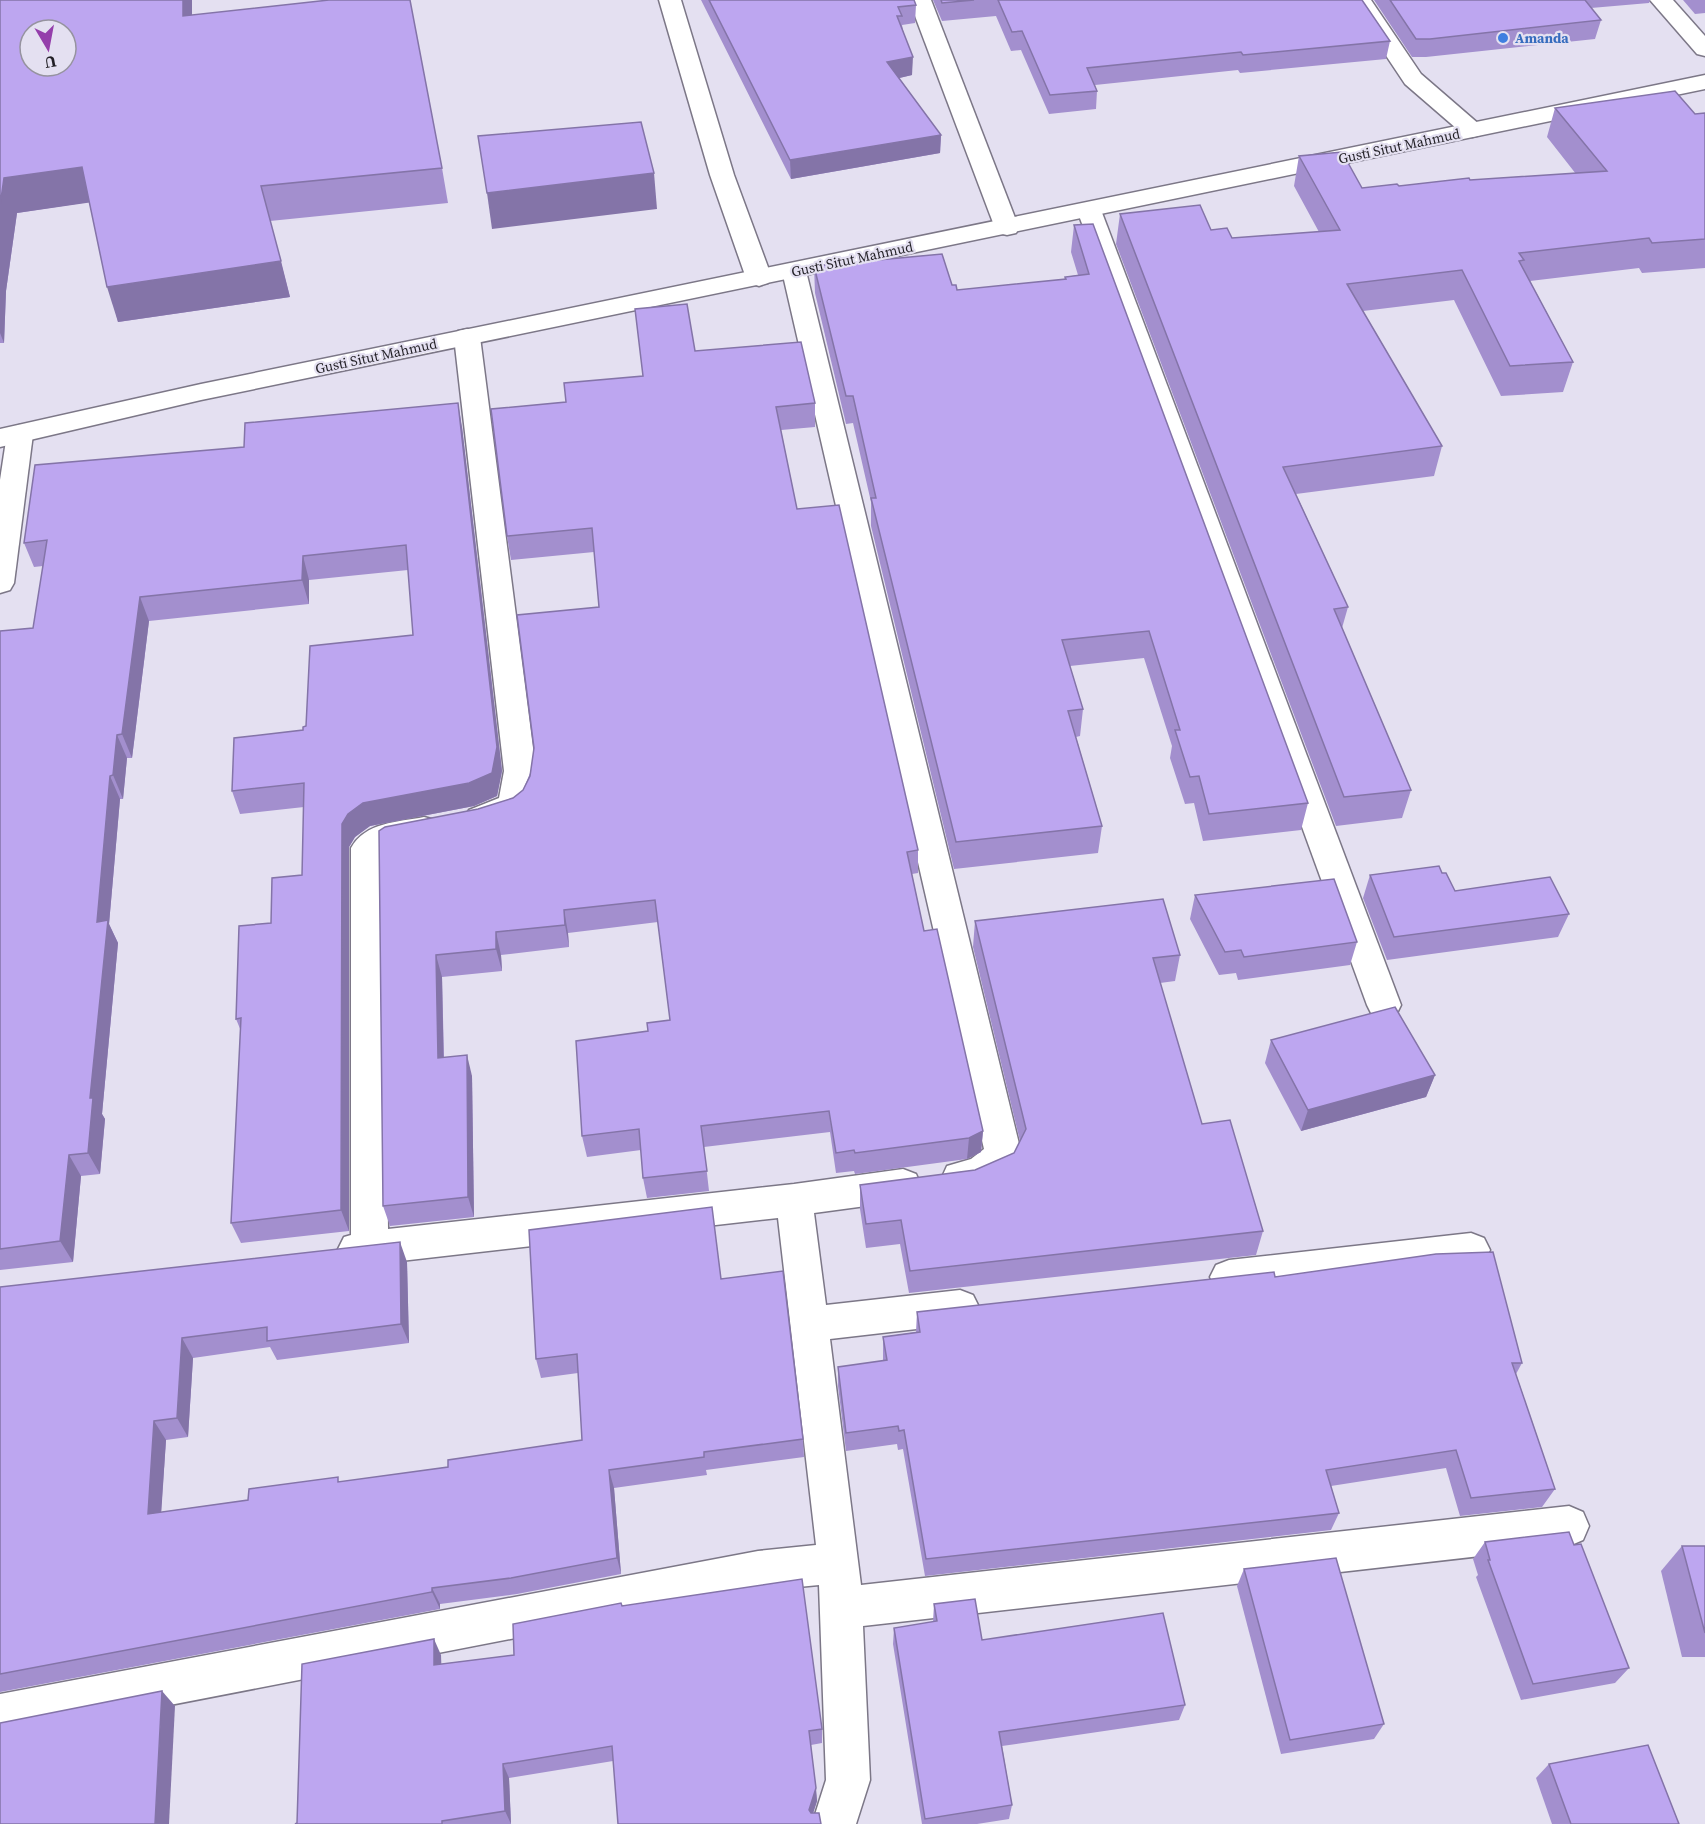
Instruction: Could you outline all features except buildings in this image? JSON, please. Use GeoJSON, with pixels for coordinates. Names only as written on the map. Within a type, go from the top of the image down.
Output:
{"type":"FeatureCollection","features":[{"type":"Feature","properties":{"kind":"main road"},"geometry":{"type":"LineString","coordinates":[[670,0],[722,175],[759,278]]}},
{"type":"Feature","properties":{"kind":"main road"},"geometry":{"type":"LineString","coordinates":[[920,0],[1007,228]]}},
{"type":"Feature","properties":{"kind":"main road"},"geometry":{"type":"LineString","coordinates":[[1360,0],[1413,79],[1472,130]]}},
{"type":"Feature","properties":{"kind":"main road"},"geometry":{"type":"LineString","coordinates":[[1661,0],[1705,49]]}},
{"type":"Feature","properties":{"kind":"main road","name":"Gusti Situt Mahmud"},"geometry":{"type":"LineString","coordinates":[[10,436],[201,392],[1007,228],[1705,82]]}},
{"type":"Feature","properties":{"kind":"main road"},"geometry":{"type":"LineString","coordinates":[[1089,210],[1384,1005]]}},
{"type":"Feature","properties":{"kind":"main road"},"geometry":{"type":"LineString","coordinates":[[324,1252],[794,1200],[972,1176],[997,1164],[1003,1152],[794,271]]}},
{"type":"Feature","properties":{"kind":"main road"},"geometry":{"type":"LineString","coordinates":[[370,1247],[367,849],[381,837],[480,819],[514,805],[520,771],[467,337]]}},
{"type":"Feature","properties":{"kind":"main road"},"geometry":{"type":"LineString","coordinates":[[0,583],[10,436]]}},
{"type":"Feature","properties":{"kind":"main road"},"geometry":{"type":"LineString","coordinates":[[794,1200],[839,1563],[848,1780],[834,1824]]}},
{"type":"Feature","properties":{"kind":"main road"},"geometry":{"type":"LineString","coordinates":[[1199,1281],[1471,1251]]}},
{"type":"Feature","properties":{"kind":"main road"},"geometry":{"type":"LineString","coordinates":[[809,1324],[998,1303]]}},
{"type":"Feature","properties":{"kind":"main road"},"geometry":{"type":"LineString","coordinates":[[841,1608],[1569,1526]]}},
{"type":"Feature","properties":{"kind":"main road"},"geometry":{"type":"LineString","coordinates":[[0,1716],[758,1571],[839,1563]]}},
{"type":"Feature","properties":{"kind":"place","name":"Amanda"},"geometry":{"type":"Point","coordinates":[1503,38]}}]}
